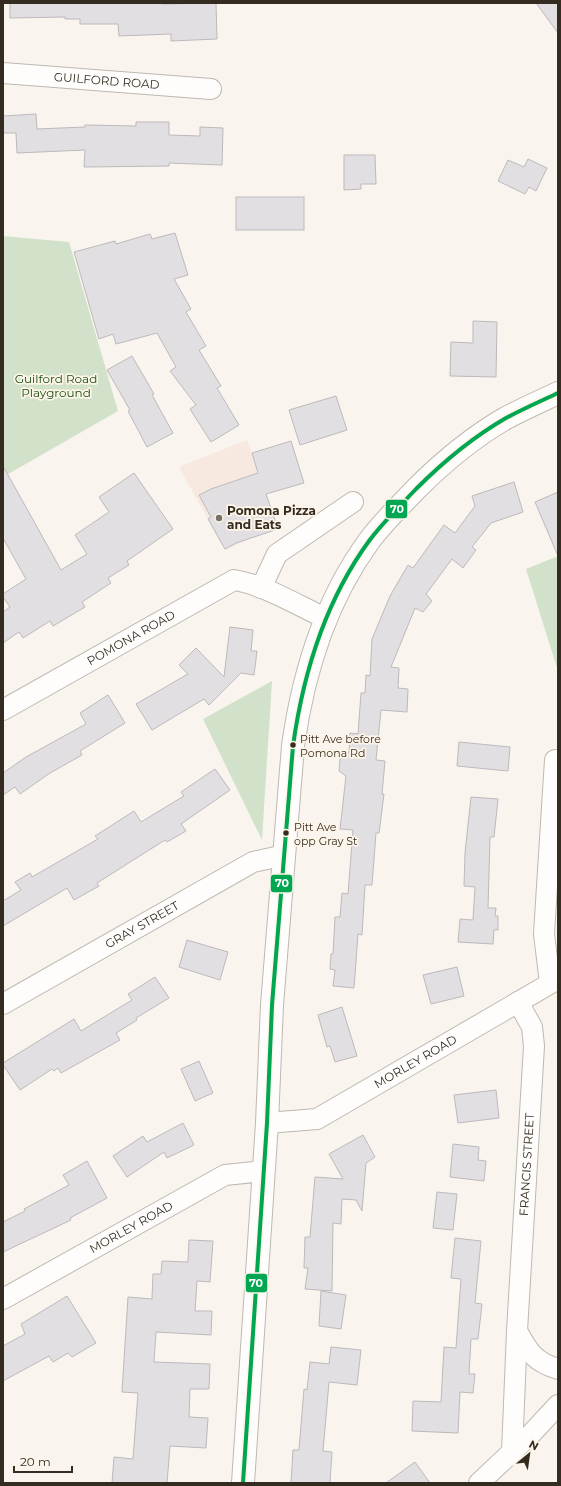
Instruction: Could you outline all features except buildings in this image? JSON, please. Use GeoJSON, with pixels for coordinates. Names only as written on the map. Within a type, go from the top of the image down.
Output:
{"type":"FeatureCollection","features":[{"type":"Feature","properties":{"kind":"street","name":"GUILFORD ROAD"},"geometry":{"type":"LineString","coordinates":[[3,72],[211,89]]}},
{"type":"Feature","properties":{"kind":"street"},"geometry":{"type":"LineString","coordinates":[[243,1483],[267,1123],[272,1005],[296,724],[312,655],[338,593],[353,566],[369,540],[392,514],[438,467],[464,446],[506,418],[558,393]]}},
{"type":"Feature","properties":{"kind":"street"},"geometry":{"type":"LineString","coordinates":[[261,588],[277,554],[352,502]]}},
{"type":"Feature","properties":{"kind":"street","name":"POMONA ROAD"},"geometry":{"type":"LineString","coordinates":[[3,710],[226,583],[234,580],[245,582],[261,588],[327,619]]}},
{"type":"Feature","properties":{"kind":"street"},"geometry":{"type":"LineString","coordinates":[[554,981],[544,934],[555,760]]}},
{"type":"Feature","properties":{"kind":"street","name":"GRAY STREET"},"geometry":{"type":"LineString","coordinates":[[3,1004],[253,862],[285,855]]}},
{"type":"Feature","properties":{"kind":"street","name":"MORLEY ROAD"},"geometry":{"type":"LineString","coordinates":[[267,1123],[317,1119],[554,981]]}},
{"type":"Feature","properties":{"kind":"street","name":"FRANCIS STREET"},"geometry":{"type":"LineString","coordinates":[[512,1452],[517,1331],[534,1046],[532,1026],[518,1002]]}},
{"type":"Feature","properties":{"kind":"street","name":"MORLEY ROAD"},"geometry":{"type":"LineString","coordinates":[[3,1299],[225,1175],[264,1171]]}},
{"type":"Feature","properties":{"kind":"street"},"geometry":{"type":"LineString","coordinates":[[517,1331],[530,1355],[547,1366],[558,1369]]}},
{"type":"Feature","properties":{"kind":"street"},"geometry":{"type":"LineString","coordinates":[[479,1483],[558,1406]]}},
{"type":"Feature","properties":{"kind":"shaded area"},"geometry":{"type":"Polygon","coordinates":[[[247,440],[277,527],[225,550],[179,467],[247,440]]]}},
{"type":"Feature","properties":{"kind":"green space","name":"Guilford Road Playground"},"geometry":{"type":"Polygon","coordinates":[[[3,236],[69,242],[118,411],[3,477],[3,236]]]}},
{"type":"Feature","properties":{"kind":"green space"},"geometry":{"type":"Polygon","coordinates":[[[558,556],[558,671],[526,569],[558,556]]]}},
{"type":"Feature","properties":{"kind":"green space"},"geometry":{"type":"Polygon","coordinates":[[[272,681],[262,840],[203,719],[272,681]]]}},
{"type":"Feature","properties":{"kind":"transit line","name":"70"},"geometry":{"type":"LineString","coordinates":[[243,1483],[267,1123],[272,1005],[293,746],[297,719],[310,665],[340,588],[374,534],[426,479],[470,442],[506,418],[558,393]]}},
{"type":"Feature","properties":{"kind":"place","name":"Pomona Pizza and Eats"},"geometry":{"type":"Point","coordinates":[219,518]}},
{"type":"Feature","properties":{"kind":"place","name":"Pitt Ave before Pomona Rd"},"geometry":{"type":"Point","coordinates":[293,745]}},
{"type":"Feature","properties":{"kind":"place","name":"Pitt Ave opp Gray St"},"geometry":{"type":"Point","coordinates":[286,833]}}]}
